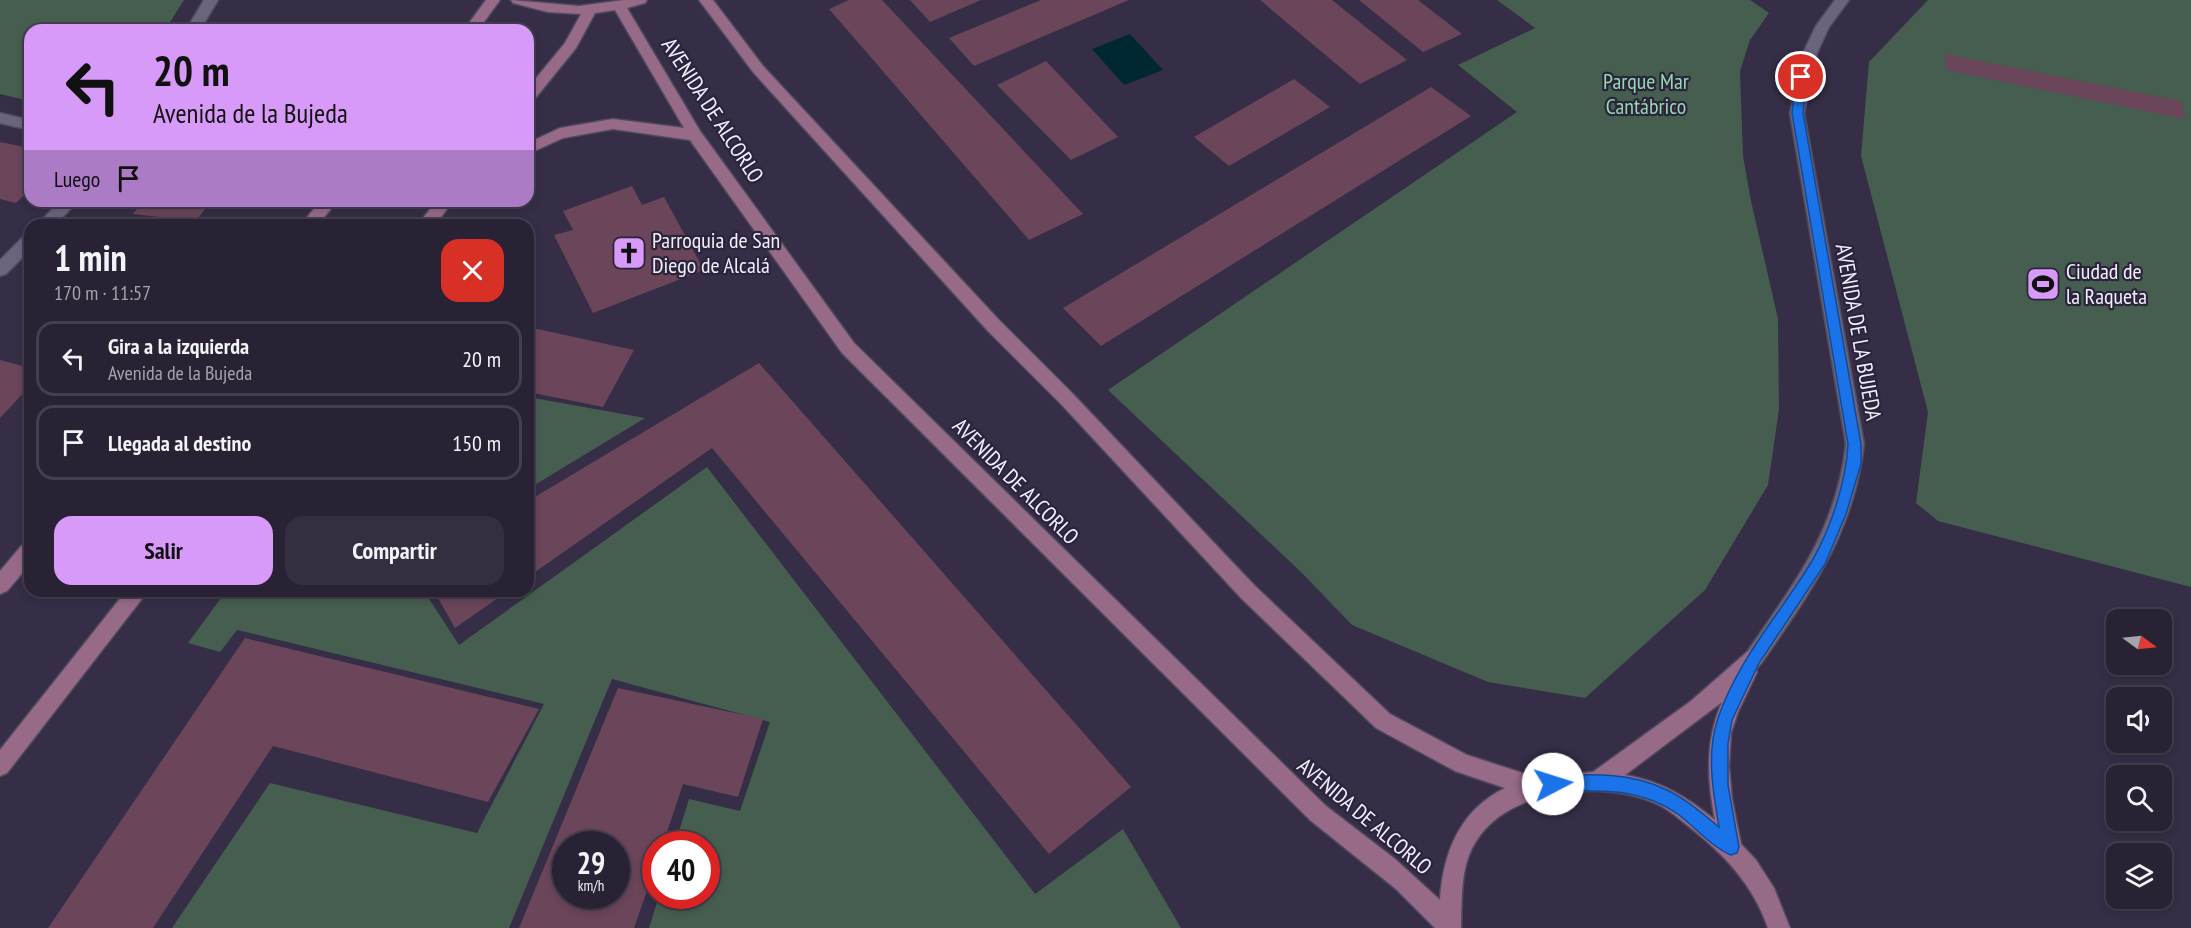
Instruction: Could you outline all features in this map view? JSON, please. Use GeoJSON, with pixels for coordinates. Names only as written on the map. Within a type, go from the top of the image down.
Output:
{"type":"FeatureCollection","features":[{"type":"Feature","properties":{"kind":"street"},"geometry":{"type":"LineString","coordinates":[[197,24],[211,0]]}},
{"type":"Feature","properties":{"kind":"street"},"geometry":{"type":"LineString","coordinates":[[476,24],[494,0]]}},
{"type":"Feature","properties":{"kind":"street"},"geometry":{"type":"LineString","coordinates":[[518,0],[539,8],[590,10],[640,0]]}},
{"type":"Feature","properties":{"kind":"street"},"geometry":{"type":"LineString","coordinates":[[706,0],[758,69],[993,325],[1067,399],[1248,592],[1383,722],[1462,764],[1534,787]]}},
{"type":"Feature","properties":{"kind":"street","name":"AVENIDA DE LA BUJEDA"},"geometry":{"type":"LineString","coordinates":[[1731,847],[1720,785],[1720,744],[1725,719],[1754,658],[1818,564],[1839,514],[1854,464],[1855,444],[1797,113],[1801,77],[1809,50],[1826,18],[1842,0]]}},
{"type":"Feature","properties":{"kind":"street","name":"AVENIDA DE ALCORLO"},"geometry":{"type":"LineString","coordinates":[[619,6],[694,135],[848,348],[1318,813],[1429,902],[1450,928]]}},
{"type":"Feature","properties":{"kind":"street"},"geometry":{"type":"LineString","coordinates":[[534,91],[571,45],[590,10]]}},
{"type":"Feature","properties":{"kind":"street"},"geometry":{"type":"LineString","coordinates":[[0,118],[24,124]]}},
{"type":"Feature","properties":{"kind":"street"},"geometry":{"type":"LineString","coordinates":[[534,147],[560,133],[613,124],[694,135]]}},
{"type":"Feature","properties":{"kind":"street"},"geometry":{"type":"LineString","coordinates":[[51,219],[64,207]]}},
{"type":"Feature","properties":{"kind":"street"},"geometry":{"type":"LineString","coordinates":[[314,219],[324,207]]}},
{"type":"Feature","properties":{"kind":"street"},"geometry":{"type":"LineString","coordinates":[[431,219],[440,207]]}},
{"type":"Feature","properties":{"kind":"street"},"geometry":{"type":"LineString","coordinates":[[431,219],[446,207]]}},
{"type":"Feature","properties":{"kind":"street"},"geometry":{"type":"LineString","coordinates":[[0,270],[24,246]]}},
{"type":"Feature","properties":{"kind":"street"},"geometry":{"type":"LineString","coordinates":[[0,585],[24,557]]}},
{"type":"Feature","properties":{"kind":"street"},"geometry":{"type":"LineString","coordinates":[[0,766],[133,597]]}},
{"type":"Feature","properties":{"kind":"street","name":"AVENIDA DE LA BUJEDA"},"geometry":{"type":"LineString","coordinates":[[1597,781],[1647,748],[1731,682],[1754,658]]}},
{"type":"Feature","properties":{"kind":"street"},"geometry":{"type":"LineString","coordinates":[[1450,928],[1453,879],[1467,836],[1485,812],[1507,798],[1534,787],[1597,781],[1662,795],[1684,809],[1731,847],[1754,874],[1779,928]]}},
{"type":"Feature","properties":{"kind":"green space"},"geometry":{"type":"Polygon","coordinates":[[[0,0],[184,0],[169,24],[24,24],[24,100],[0,94],[0,0]]]}},
{"type":"Feature","properties":{"kind":"green space","name":"Parque Mar Cantábrico"},"geometry":{"type":"Polygon","coordinates":[[[1497,0],[1750,0],[1769,13],[1750,40],[1740,71],[1743,156],[1778,319],[1779,409],[1768,485],[1705,590],[1585,698],[1488,682],[1352,625],[1302,573],[1108,390],[1517,112],[1458,65],[1535,28],[1497,0]]]}},
{"type":"Feature","properties":{"kind":"green space","name":"Ciudad de la Raqueta"},"geometry":{"type":"Polygon","coordinates":[[[1928,0],[2191,0],[2191,587],[1938,521],[1916,503],[1928,412],[1861,156],[1869,62],[1928,0]]]}},
{"type":"Feature","properties":{"kind":"green space"},"geometry":{"type":"Polygon","coordinates":[[[534,398],[645,418],[534,485],[534,398]]]}},
{"type":"Feature","properties":{"kind":"green space"},"geometry":{"type":"Polygon","coordinates":[[[707,467],[1035,894],[1123,829],[1181,928],[649,928],[655,909],[720,909],[720,831],[679,831],[689,799],[740,811],[770,722],[612,679],[509,928],[172,928],[270,783],[477,833],[544,704],[237,630],[220,652],[188,643],[222,597],[428,597],[459,645],[526,597],[534,597],[534,591],[707,467]]]}},
{"type":"Feature","properties":{"kind":"water"},"geometry":{"type":"Polygon","coordinates":[[[1130,34],[1163,70],[1124,85],[1092,49],[1130,34]]]}},
{"type":"Feature","properties":{"kind":"building"},"geometry":{"type":"Polygon","coordinates":[[[849,0],[882,0],[1083,214],[1029,240],[829,9],[849,0]]]}},
{"type":"Feature","properties":{"kind":"building"},"geometry":{"type":"Polygon","coordinates":[[[910,0],[981,0],[930,22],[910,0]]]}},
{"type":"Feature","properties":{"kind":"building"},"geometry":{"type":"Polygon","coordinates":[[[1041,0],[1129,0],[974,66],[949,38],[1041,0]]]}},
{"type":"Feature","properties":{"kind":"building"},"geometry":{"type":"Polygon","coordinates":[[[1260,0],[1332,0],[1407,60],[1360,84],[1260,0]]]}},
{"type":"Feature","properties":{"kind":"building"},"geometry":{"type":"Polygon","coordinates":[[[1359,0],[1418,0],[1462,34],[1423,52],[1359,0]]]}},
{"type":"Feature","properties":{"kind":"building"},"geometry":{"type":"Polygon","coordinates":[[[1945,54],[2181,101],[2185,119],[1946,70],[1945,54]]]}},
{"type":"Feature","properties":{"kind":"building"},"geometry":{"type":"Polygon","coordinates":[[[1046,61],[1118,137],[1071,160],[997,85],[1046,61]]]}},
{"type":"Feature","properties":{"kind":"building"},"geometry":{"type":"Polygon","coordinates":[[[1294,79],[1330,107],[1229,166],[1194,137],[1294,79]]]}},
{"type":"Feature","properties":{"kind":"building"},"geometry":{"type":"Polygon","coordinates":[[[1431,87],[1471,116],[1101,346],[1063,308],[1431,87]]]}},
{"type":"Feature","properties":{"kind":"building"},"geometry":{"type":"Polygon","coordinates":[[[0,142],[24,147],[24,195],[16,203],[0,199],[0,142]]]}},
{"type":"Feature","properties":{"kind":"building","name":"Parroquia de San Diego de Alcalá"},"geometry":{"type":"Polygon","coordinates":[[[632,186],[642,205],[664,197],[704,270],[593,313],[554,235],[573,230],[563,211],[632,186]]]}},
{"type":"Feature","properties":{"kind":"building"},"geometry":{"type":"Polygon","coordinates":[[[138,207],[206,207],[198,219],[133,214],[138,207]]]}},
{"type":"Feature","properties":{"kind":"building"},"geometry":{"type":"Polygon","coordinates":[[[534,328],[634,350],[603,407],[534,393],[534,328]]]}},
{"type":"Feature","properties":{"kind":"building"},"geometry":{"type":"Polygon","coordinates":[[[0,360],[24,366],[24,392],[0,418],[0,360]]]}},
{"type":"Feature","properties":{"kind":"building"},"geometry":{"type":"Polygon","coordinates":[[[759,363],[1131,787],[1049,854],[712,448],[534,573],[534,497],[759,363]]]}},
{"type":"Feature","properties":{"kind":"building"},"geometry":{"type":"Polygon","coordinates":[[[437,597],[499,597],[455,628],[437,597]]]}},
{"type":"Feature","properties":{"kind":"building"},"geometry":{"type":"Polygon","coordinates":[[[245,638],[539,709],[488,802],[273,746],[153,928],[48,928],[245,638]]]}},
{"type":"Feature","properties":{"kind":"building"},"geometry":{"type":"Polygon","coordinates":[[[618,688],[763,719],[738,797],[683,784],[667,831],[642,831],[642,905],[634,928],[519,928],[552,848],[552,909],[630,909],[630,831],[559,831],[618,688]]]}},
{"type":"Feature","properties":{"kind":"place","name":"Parroquia de San Diego de Alcalá"},"geometry":{"type":"Point","coordinates":[629,253]}},
{"type":"Feature","properties":{"kind":"place","name":"Ciudad de la Raqueta"},"geometry":{"type":"Point","coordinates":[2043,284]}},
{"type":"Feature","properties":{"kind":"route"},"geometry":{"type":"LineString","coordinates":[[1553,784],[1597,781],[1662,795],[1684,809],[1731,847],[1724,818],[1720,785],[1720,744],[1725,719],[1754,658],[1818,564],[1839,514],[1854,464],[1855,444],[1797,113],[1801,77]]}}]}
